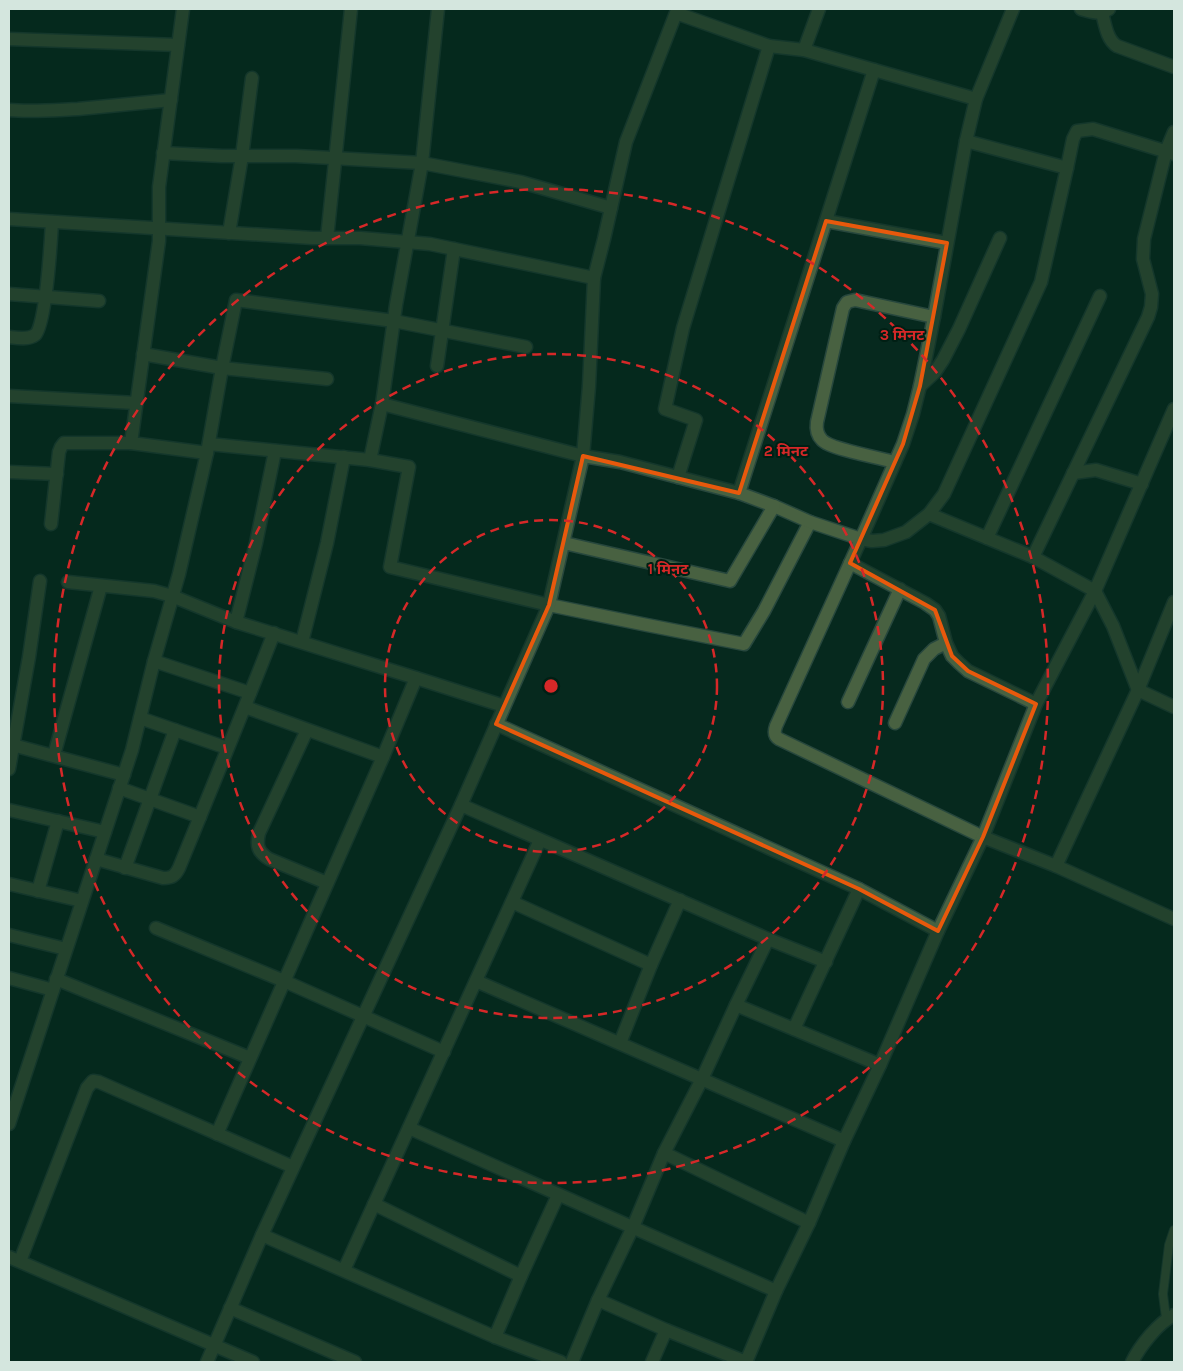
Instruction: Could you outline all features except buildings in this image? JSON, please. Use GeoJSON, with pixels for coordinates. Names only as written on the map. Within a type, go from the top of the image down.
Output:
{"type":"FeatureCollection","features":[{"type":"Feature","properties":{"kind":"street"},"geometry":{"type":"LineString","coordinates":[[131,443],[159,241],[159,187],[183,9]]}},
{"type":"Feature","properties":{"kind":"street"},"geometry":{"type":"LineString","coordinates":[[327,238],[351,9]]}},
{"type":"Feature","properties":{"kind":"street"},"geometry":{"type":"LineString","coordinates":[[370,460],[382,404],[394,321],[422,163],[438,9]]}},
{"type":"Feature","properties":{"kind":"street"},"geometry":{"type":"LineString","coordinates":[[804,50],[819,9]]}},
{"type":"Feature","properties":{"kind":"street"},"geometry":{"type":"LineString","coordinates":[[1013,9],[976,99],[966,141],[934,316],[913,414],[903,444],[774,734],[776,737],[983,837],[1056,866],[1174,919]]}},
{"type":"Feature","properties":{"kind":"street"},"geometry":{"type":"LineString","coordinates":[[1081,9],[1093,13],[1106,11],[1112,43],[1174,67]]}},
{"type":"Feature","properties":{"kind":"street"},"geometry":{"type":"LineString","coordinates":[[207,1362],[262,1235],[461,805],[549,605],[583,456],[589,386],[594,278],[626,142],[676,11],[769,46],[804,50],[976,99]]}},
{"type":"Feature","properties":{"kind":"street"},"geometry":{"type":"LineString","coordinates":[[9,39],[178,45]]}},
{"type":"Feature","properties":{"kind":"street"},"geometry":{"type":"LineString","coordinates":[[678,478],[696,420],[665,408],[683,328],[769,46]]}},
{"type":"Feature","properties":{"kind":"street"},"geometry":{"type":"LineString","coordinates":[[739,493],[874,70]]}},
{"type":"Feature","properties":{"kind":"street"},"geometry":{"type":"LineString","coordinates":[[229,233],[242,156],[252,78]]}},
{"type":"Feature","properties":{"kind":"street"},"geometry":{"type":"LineString","coordinates":[[9,110],[62,110],[171,100]]}},
{"type":"Feature","properties":{"kind":"street"},"geometry":{"type":"LineString","coordinates":[[382,404],[583,456],[620,462],[739,493],[810,522],[861,539],[872,541],[895,537],[906,532],[929,514],[944,494],[1041,282],[1072,138],[1077,130],[1093,129],[1170,152]]}},
{"type":"Feature","properties":{"kind":"street"},"geometry":{"type":"LineString","coordinates":[[1033,557],[1148,318],[1152,294],[1143,259],[1144,239],[1170,152],[1174,132]]}},
{"type":"Feature","properties":{"kind":"street"},"geometry":{"type":"LineString","coordinates":[[966,141],[1067,168]]}},
{"type":"Feature","properties":{"kind":"street"},"geometry":{"type":"LineString","coordinates":[[163,153],[296,156],[422,163],[521,182],[611,208]]}},
{"type":"Feature","properties":{"kind":"street"},"geometry":{"type":"LineString","coordinates":[[9,219],[314,238],[360,238],[430,244],[594,278]]}},
{"type":"Feature","properties":{"kind":"street"},"geometry":{"type":"LineString","coordinates":[[826,221],[947,243]]}},
{"type":"Feature","properties":{"kind":"street"},"geometry":{"type":"LineString","coordinates":[[9,337],[25,338],[36,335],[40,329],[46,297],[52,222]]}},
{"type":"Feature","properties":{"kind":"street"},"geometry":{"type":"LineString","coordinates":[[920,386],[935,372],[943,360],[1000,238]]}},
{"type":"Feature","properties":{"kind":"street"},"geometry":{"type":"LineString","coordinates":[[436,366],[454,248]]}},
{"type":"Feature","properties":{"kind":"street"},"geometry":{"type":"LineString","coordinates":[[9,294],[99,301]]}},
{"type":"Feature","properties":{"kind":"street"},"geometry":{"type":"LineString","coordinates":[[987,538],[1100,296]]}},
{"type":"Feature","properties":{"kind":"street"},"geometry":{"type":"LineString","coordinates":[[9,1124],[132,750],[154,661],[179,574],[208,448],[236,300],[394,321],[526,347]]}},
{"type":"Feature","properties":{"kind":"street"},"geometry":{"type":"LineString","coordinates":[[894,462],[834,447],[823,442],[816,430],[816,422],[843,308],[847,302],[855,300],[934,316]]}},
{"type":"Feature","properties":{"kind":"street"},"geometry":{"type":"LineString","coordinates":[[143,354],[222,368],[327,379]]}},
{"type":"Feature","properties":{"kind":"street"},"geometry":{"type":"LineString","coordinates":[[9,396],[136,404]]}},
{"type":"Feature","properties":{"kind":"street"},"geometry":{"type":"LineString","coordinates":[[598,1300],[746,1362],[776,1291],[880,1066],[938,931],[983,837],[1036,704],[1095,591],[1174,409]]}},
{"type":"Feature","properties":{"kind":"street"},"geometry":{"type":"LineString","coordinates":[[51,524],[59,452],[64,443],[131,443],[275,451],[370,460],[409,467],[390,567],[549,605],[744,644],[764,611],[810,522]]}},
{"type":"Feature","properties":{"kind":"street"},"geometry":{"type":"LineString","coordinates":[[236,622],[256,543],[275,451]]}},
{"type":"Feature","properties":{"kind":"street"},"geometry":{"type":"LineString","coordinates":[[302,642],[327,543],[344,457]]}},
{"type":"Feature","properties":{"kind":"street"},"geometry":{"type":"LineString","coordinates":[[1073,473],[1096,470],[1142,484]]}},
{"type":"Feature","properties":{"kind":"street"},"geometry":{"type":"LineString","coordinates":[[9,472],[57,474]]}},
{"type":"Feature","properties":{"kind":"street"},"geometry":{"type":"LineString","coordinates":[[564,543],[730,581],[774,506]]}},
{"type":"Feature","properties":{"kind":"street"},"geometry":{"type":"LineString","coordinates":[[929,514],[1033,557],[1095,591],[1113,626],[1138,690],[1174,707]]}},
{"type":"Feature","properties":{"kind":"street"},"geometry":{"type":"LineString","coordinates":[[850,563],[926,603],[935,610],[939,616],[946,643],[952,656],[968,671],[1036,704]]}},
{"type":"Feature","properties":{"kind":"street"},"geometry":{"type":"LineString","coordinates":[[9,769],[11,744],[40,581]]}},
{"type":"Feature","properties":{"kind":"street"},"geometry":{"type":"LineString","coordinates":[[68,582],[154,592],[172,596],[236,622],[504,706]]}},
{"type":"Feature","properties":{"kind":"street"},"geometry":{"type":"LineString","coordinates":[[54,756],[101,586]]}},
{"type":"Feature","properties":{"kind":"street"},"geometry":{"type":"LineString","coordinates":[[848,702],[900,590]]}},
{"type":"Feature","properties":{"kind":"street"},"geometry":{"type":"LineString","coordinates":[[1056,866],[1138,690],[1174,602]]}},
{"type":"Feature","properties":{"kind":"street"},"geometry":{"type":"LineString","coordinates":[[96,859],[163,878],[170,878],[175,875],[274,633]]}},
{"type":"Feature","properties":{"kind":"street"},"geometry":{"type":"LineString","coordinates":[[895,723],[924,659],[934,649],[946,643]]}},
{"type":"Feature","properties":{"kind":"street"},"geometry":{"type":"LineString","coordinates":[[154,661],[250,693]]}},
{"type":"Feature","properties":{"kind":"street"},"geometry":{"type":"LineString","coordinates":[[217,1134],[416,678]]}},
{"type":"Feature","properties":{"kind":"street"},"geometry":{"type":"LineString","coordinates":[[245,707],[382,757]]}},
{"type":"Feature","properties":{"kind":"street"},"geometry":{"type":"LineString","coordinates":[[140,718],[227,748]]}},
{"type":"Feature","properties":{"kind":"street"},"geometry":{"type":"LineString","coordinates":[[496,724],[859,889],[938,931]]}},
{"type":"Feature","properties":{"kind":"street"},"geometry":{"type":"LineString","coordinates":[[125,868],[175,730]]}},
{"type":"Feature","properties":{"kind":"street"},"geometry":{"type":"LineString","coordinates":[[307,730],[259,833],[257,842],[262,855],[327,883]]}},
{"type":"Feature","properties":{"kind":"street"},"geometry":{"type":"LineString","coordinates":[[11,744],[124,774]]}},
{"type":"Feature","properties":{"kind":"street"},"geometry":{"type":"LineString","coordinates":[[119,788],[200,817]]}},
{"type":"Feature","properties":{"kind":"street"},"geometry":{"type":"LineString","coordinates":[[461,805],[768,939],[826,962]]}},
{"type":"Feature","properties":{"kind":"street"},"geometry":{"type":"LineString","coordinates":[[9,810],[105,832]]}},
{"type":"Feature","properties":{"kind":"street"},"geometry":{"type":"LineString","coordinates":[[38,891],[58,821]]}},
{"type":"Feature","properties":{"kind":"street"},"geometry":{"type":"LineString","coordinates":[[344,1270],[540,840]]}},
{"type":"Feature","properties":{"kind":"street"},"geometry":{"type":"LineString","coordinates":[[9,884],[82,901]]}},
{"type":"Feature","properties":{"kind":"street"},"geometry":{"type":"LineString","coordinates":[[794,1029],[859,889]]}},
{"type":"Feature","properties":{"kind":"street"},"geometry":{"type":"LineString","coordinates":[[620,1043],[651,965],[680,900]]}},
{"type":"Feature","properties":{"kind":"street"},"geometry":{"type":"LineString","coordinates":[[512,902],[651,965]]}},
{"type":"Feature","properties":{"kind":"street"},"geometry":{"type":"LineString","coordinates":[[156,928],[284,981],[444,1052]]}},
{"type":"Feature","properties":{"kind":"street"},"geometry":{"type":"LineString","coordinates":[[9,935],[66,949]]}},
{"type":"Feature","properties":{"kind":"street"},"geometry":{"type":"LineString","coordinates":[[572,1362],[598,1300],[633,1228],[664,1153],[702,1079],[768,939]]}},
{"type":"Feature","properties":{"kind":"street"},"geometry":{"type":"LineString","coordinates":[[9,978],[55,985],[250,1058]]}},
{"type":"Feature","properties":{"kind":"street"},"geometry":{"type":"LineString","coordinates":[[476,981],[844,1141]]}},
{"type":"Feature","properties":{"kind":"street"},"geometry":{"type":"LineString","coordinates":[[736,1005],[880,1066]]}},
{"type":"Feature","properties":{"kind":"street"},"geometry":{"type":"LineString","coordinates":[[253,1362],[14,1259],[87,1088],[94,1081],[294,1167]]}},
{"type":"Feature","properties":{"kind":"street"},"geometry":{"type":"LineString","coordinates":[[409,1128],[776,1291]]}},
{"type":"Feature","properties":{"kind":"street"},"geometry":{"type":"LineString","coordinates":[[664,1153],[809,1223]]}},
{"type":"Feature","properties":{"kind":"street"},"geometry":{"type":"LineString","coordinates":[[495,1337],[558,1195]]}},
{"type":"Feature","properties":{"kind":"street"},"geometry":{"type":"LineString","coordinates":[[374,1204],[521,1276]]}},
{"type":"Feature","properties":{"kind":"street"},"geometry":{"type":"LineString","coordinates":[[262,1235],[495,1337],[561,1362]]}},
{"type":"Feature","properties":{"kind":"street"},"geometry":{"type":"LineString","coordinates":[[230,1308],[355,1362]]}},
{"type":"Feature","properties":{"kind":"street"},"geometry":{"type":"LineString","coordinates":[[1132,1362],[1139,1349],[1170,1317]]}},
{"type":"Feature","properties":{"kind":"street"},"geometry":{"type":"LineString","coordinates":[[652,1362],[666,1330]]}},
{"type":"Feature","properties":{"kind":"lane"},"geometry":{"type":"LineString","coordinates":[[1170,1317],[1163,1294],[1169,1245],[1174,1230]]}},
{"type":"Feature","properties":{"kind":"highlighted area"},"geometry":{"type":"Polygon","coordinates":[[[826,221],[947,243],[920,386],[903,444],[850,563],[935,610],[952,656],[968,671],[1036,704],[983,837],[938,931],[859,889],[496,724],[549,605],[583,456],[739,493],[826,221]]]}}]}
